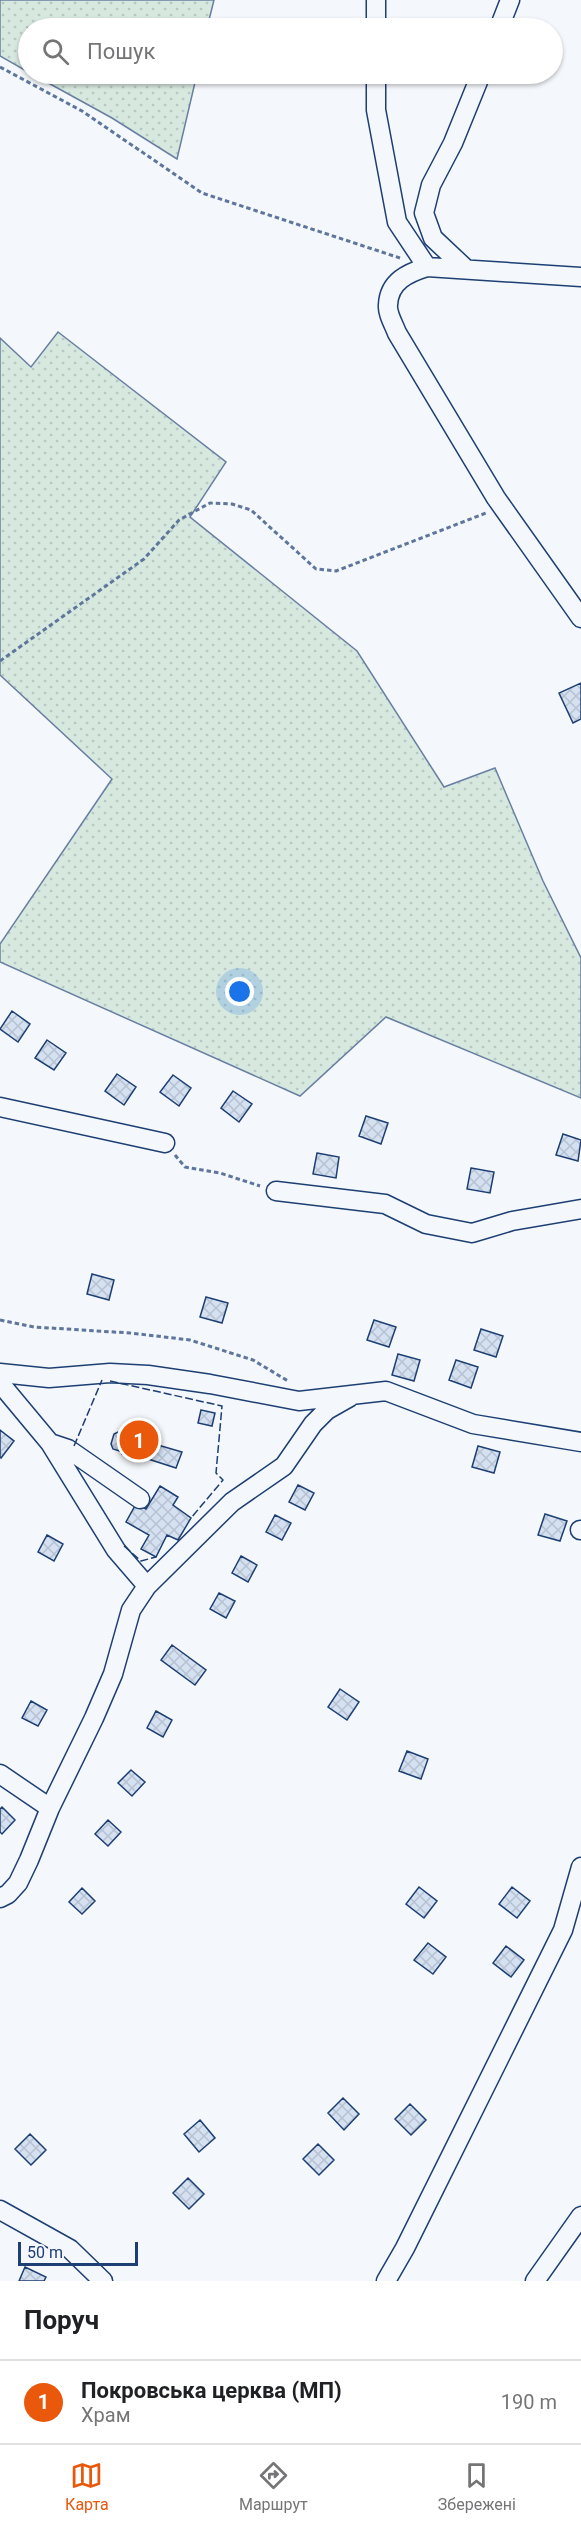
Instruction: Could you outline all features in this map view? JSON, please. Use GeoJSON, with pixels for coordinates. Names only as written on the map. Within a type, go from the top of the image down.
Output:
{"type":"FeatureCollection","features":[{"type":"Feature","properties":{"kind":"street"},"geometry":{"type":"LineString","coordinates":[[376,0],[376,18]]}},
{"type":"Feature","properties":{"kind":"street"},"geometry":{"type":"LineString","coordinates":[[503,18],[510,0]]}},
{"type":"Feature","properties":{"kind":"street"},"geometry":{"type":"LineString","coordinates":[[376,84],[376,110],[397,222],[427,267]]}},
{"type":"Feature","properties":{"kind":"street"},"geometry":{"type":"LineString","coordinates":[[466,269],[433,238],[424,213],[431,185],[453,143],[477,84]]}},
{"type":"Feature","properties":{"kind":"street"},"geometry":{"type":"LineString","coordinates":[[581,277],[427,267],[405,274],[393,287],[387,306],[397,333],[502,507],[581,618]]}},
{"type":"Feature","properties":{"kind":"street"},"geometry":{"type":"LineString","coordinates":[[0,1107],[165,1143]]}},
{"type":"Feature","properties":{"kind":"street"},"geometry":{"type":"LineString","coordinates":[[276,1191],[385,1204],[426,1224],[472,1233],[512,1221],[581,1209]]}},
{"type":"Feature","properties":{"kind":"street"},"geometry":{"type":"LineString","coordinates":[[0,1373],[49,1378],[110,1373],[148,1375],[221,1385],[299,1401],[386,1391],[473,1424],[581,1442]]}},
{"type":"Feature","properties":{"kind":"street"},"geometry":{"type":"LineString","coordinates":[[0,1383],[50,1443],[116,1550],[147,1586]]}},
{"type":"Feature","properties":{"kind":"street"},"geometry":{"type":"LineString","coordinates":[[0,1898],[8,1894],[18,1883],[50,1808],[113,1674],[131,1610],[147,1586],[232,1502],[284,1466],[313,1424],[327,1410],[350,1396]]}},
{"type":"Feature","properties":{"kind":"street"},"geometry":{"type":"LineString","coordinates":[[50,1443],[68,1449],[140,1499]]}},
{"type":"Feature","properties":{"kind":"street"},"geometry":{"type":"LineString","coordinates":[[0,1774],[50,1808]]}},
{"type":"Feature","properties":{"kind":"street"},"geometry":{"type":"LineString","coordinates":[[386,2281],[405,2248],[563,1930],[581,1867]]}},
{"type":"Feature","properties":{"kind":"street"},"geometry":{"type":"LineString","coordinates":[[0,2210],[70,2249],[103,2281]]}},
{"type":"Feature","properties":{"kind":"street"},"geometry":{"type":"LineString","coordinates":[[535,2281],[581,2216]]}},
{"type":"Feature","properties":{"kind":"path"},"geometry":{"type":"LineString","coordinates":[[0,68],[18,77]]}},
{"type":"Feature","properties":{"kind":"path"},"geometry":{"type":"LineString","coordinates":[[31,84],[82,111],[202,193],[427,267]]}},
{"type":"Feature","properties":{"kind":"path"},"geometry":{"type":"LineString","coordinates":[[0,661],[144,559],[179,520],[210,503],[232,504],[251,510],[316,569],[336,571],[502,507]]}},
{"type":"Feature","properties":{"kind":"path"},"geometry":{"type":"LineString","coordinates":[[165,1143],[185,1167],[220,1173],[276,1191]]}},
{"type":"Feature","properties":{"kind":"path"},"geometry":{"type":"LineString","coordinates":[[0,1320],[34,1327],[130,1333],[190,1340],[253,1360],[290,1382]]}},
{"type":"Feature","properties":{"kind":"shaded area"},"geometry":{"type":"Polygon","coordinates":[[[0,0],[214,0],[210,18],[18,18],[18,66],[0,56],[0,0]]]}},
{"type":"Feature","properties":{"kind":"shaded area"},"geometry":{"type":"Polygon","coordinates":[[[50,84],[195,84],[177,159],[112,118],[50,84]]]}},
{"type":"Feature","properties":{"kind":"shaded area"},"geometry":{"type":"Polygon","coordinates":[[[58,332],[226,462],[190,517],[357,651],[444,787],[495,768],[543,881],[581,958],[581,1098],[386,1017],[300,1096],[0,962],[0,944],[112,779],[0,675],[0,338],[31,367],[58,332]]]}},
{"type":"Feature","properties":{"kind":"building"},"geometry":{"type":"Polygon","coordinates":[[[581,683],[581,719],[573,723],[559,693],[581,683]]]}},
{"type":"Feature","properties":{"kind":"building"},"geometry":{"type":"Polygon","coordinates":[[[12,1011],[30,1024],[18,1042],[0,1029],[12,1011]]]}},
{"type":"Feature","properties":{"kind":"building"},"geometry":{"type":"Polygon","coordinates":[[[47,1040],[66,1053],[54,1070],[35,1058],[47,1040]]]}},
{"type":"Feature","properties":{"kind":"building"},"geometry":{"type":"Polygon","coordinates":[[[117,1074],[136,1087],[124,1105],[105,1091],[117,1074]]]}},
{"type":"Feature","properties":{"kind":"building"},"geometry":{"type":"Polygon","coordinates":[[[173,1075],[191,1088],[179,1106],[160,1092],[173,1075]]]}},
{"type":"Feature","properties":{"kind":"building"},"geometry":{"type":"Polygon","coordinates":[[[233,1091],[252,1104],[239,1122],[221,1108],[233,1091]]]}},
{"type":"Feature","properties":{"kind":"building"},"geometry":{"type":"Polygon","coordinates":[[[366,1116],[388,1123],[381,1144],[359,1136],[366,1116]]]}},
{"type":"Feature","properties":{"kind":"building"},"geometry":{"type":"Polygon","coordinates":[[[563,1134],[581,1140],[578,1161],[556,1155],[563,1134]]]}},
{"type":"Feature","properties":{"kind":"building"},"geometry":{"type":"Polygon","coordinates":[[[317,1153],[339,1157],[336,1178],[313,1174],[317,1153]]]}},
{"type":"Feature","properties":{"kind":"building"},"geometry":{"type":"Polygon","coordinates":[[[471,1168],[494,1172],[490,1193],[467,1189],[471,1168]]]}},
{"type":"Feature","properties":{"kind":"building"},"geometry":{"type":"Polygon","coordinates":[[[92,1274],[114,1280],[109,1300],[87,1294],[92,1274]]]}},
{"type":"Feature","properties":{"kind":"building"},"geometry":{"type":"Polygon","coordinates":[[[206,1297],[228,1303],[222,1323],[200,1317],[206,1297]]]}},
{"type":"Feature","properties":{"kind":"building"},"geometry":{"type":"Polygon","coordinates":[[[374,1320],[396,1327],[389,1347],[367,1340],[374,1320]]]}},
{"type":"Feature","properties":{"kind":"building"},"geometry":{"type":"Polygon","coordinates":[[[481,1329],[503,1336],[496,1357],[474,1350],[481,1329]]]}},
{"type":"Feature","properties":{"kind":"building"},"geometry":{"type":"Polygon","coordinates":[[[398,1354],[420,1360],[414,1381],[392,1375],[398,1354]]]}},
{"type":"Feature","properties":{"kind":"building"},"geometry":{"type":"Polygon","coordinates":[[[456,1360],[478,1367],[471,1388],[449,1380],[456,1360]]]}},
{"type":"Feature","properties":{"kind":"building"},"geometry":{"type":"Polygon","coordinates":[[[201,1410],[215,1413],[212,1426],[198,1423],[201,1410]]]}},
{"type":"Feature","properties":{"kind":"building"},"geometry":{"type":"Polygon","coordinates":[[[0,1430],[14,1441],[1,1458],[0,1457],[0,1430]]]}},
{"type":"Feature","properties":{"kind":"building"},"geometry":{"type":"Polygon","coordinates":[[[118,1432],[128,1436],[130,1432],[152,1439],[151,1443],[182,1452],[176,1468],[145,1458],[144,1461],[113,1449],[111,1444],[114,1434],[118,1432]]]}},
{"type":"Feature","properties":{"kind":"building"},"geometry":{"type":"Polygon","coordinates":[[[478,1446],[500,1452],[494,1473],[472,1467],[478,1446]]]}},
{"type":"Feature","properties":{"kind":"building"},"geometry":{"type":"Polygon","coordinates":[[[298,1485],[314,1493],[305,1510],[289,1502],[298,1485]]]}},
{"type":"Feature","properties":{"kind":"building"},"geometry":{"type":"Polygon","coordinates":[[[160,1486],[178,1497],[173,1505],[191,1518],[178,1540],[167,1535],[156,1557],[141,1549],[149,1535],[126,1522],[136,1504],[146,1509],[160,1486]]]}},
{"type":"Feature","properties":{"kind":"building"},"geometry":{"type":"Polygon","coordinates":[[[545,1514],[567,1521],[560,1541],[538,1535],[545,1514]]]}},
{"type":"Feature","properties":{"kind":"building"},"geometry":{"type":"Polygon","coordinates":[[[275,1515],[291,1523],[282,1540],[266,1532],[275,1515]]]}},
{"type":"Feature","properties":{"kind":"building"},"geometry":{"type":"Polygon","coordinates":[[[47,1535],[63,1544],[54,1561],[38,1552],[47,1535]]]}},
{"type":"Feature","properties":{"kind":"building"},"geometry":{"type":"Polygon","coordinates":[[[241,1556],[257,1565],[248,1582],[232,1573],[241,1556]]]}},
{"type":"Feature","properties":{"kind":"building"},"geometry":{"type":"Polygon","coordinates":[[[219,1593],[235,1601],[226,1618],[210,1609],[219,1593]]]}},
{"type":"Feature","properties":{"kind":"building"},"geometry":{"type":"Polygon","coordinates":[[[172,1645],[206,1670],[195,1685],[161,1660],[172,1645]]]}},
{"type":"Feature","properties":{"kind":"building"},"geometry":{"type":"Polygon","coordinates":[[[340,1689],[359,1702],[347,1720],[328,1707],[340,1689]]]}},
{"type":"Feature","properties":{"kind":"building"},"geometry":{"type":"Polygon","coordinates":[[[31,1701],[47,1710],[38,1726],[22,1718],[31,1701]]]}},
{"type":"Feature","properties":{"kind":"building"},"geometry":{"type":"Polygon","coordinates":[[[156,1711],[172,1720],[163,1737],[147,1728],[156,1711]]]}},
{"type":"Feature","properties":{"kind":"building"},"geometry":{"type":"Polygon","coordinates":[[[407,1751],[428,1759],[421,1779],[399,1771],[407,1751]]]}},
{"type":"Feature","properties":{"kind":"building"},"geometry":{"type":"Polygon","coordinates":[[[131,1770],[145,1782],[132,1796],[118,1783],[131,1770]]]}},
{"type":"Feature","properties":{"kind":"building"},"geometry":{"type":"Polygon","coordinates":[[[2,1807],[15,1820],[2,1834],[0,1832],[0,1809],[2,1807]]]}},
{"type":"Feature","properties":{"kind":"building"},"geometry":{"type":"Polygon","coordinates":[[[108,1820],[121,1832],[108,1846],[95,1834],[108,1820]]]}},
{"type":"Feature","properties":{"kind":"building"},"geometry":{"type":"Polygon","coordinates":[[[419,1887],[437,1901],[424,1918],[406,1904],[419,1887]]]}},
{"type":"Feature","properties":{"kind":"building"},"geometry":{"type":"Polygon","coordinates":[[[512,1887],[530,1901],[517,1918],[499,1904],[512,1887]]]}},
{"type":"Feature","properties":{"kind":"building"},"geometry":{"type":"Polygon","coordinates":[[[82,1888],[95,1901],[82,1914],[69,1902],[82,1888]]]}},
{"type":"Feature","properties":{"kind":"building"},"geometry":{"type":"Polygon","coordinates":[[[428,1943],[446,1957],[433,1974],[414,1960],[428,1943]]]}},
{"type":"Feature","properties":{"kind":"building"},"geometry":{"type":"Polygon","coordinates":[[[506,1946],[524,1960],[511,1977],[493,1963],[506,1946]]]}},
{"type":"Feature","properties":{"kind":"building"},"geometry":{"type":"Polygon","coordinates":[[[343,2098],[359,2114],[344,2130],[328,2113],[343,2098]]]}},
{"type":"Feature","properties":{"kind":"building"},"geometry":{"type":"Polygon","coordinates":[[[410,2104],[426,2120],[411,2135],[395,2119],[410,2104]]]}},
{"type":"Feature","properties":{"kind":"building"},"geometry":{"type":"Polygon","coordinates":[[[200,2120],[215,2138],[199,2152],[184,2134],[200,2120]]]}},
{"type":"Feature","properties":{"kind":"building"},"geometry":{"type":"Polygon","coordinates":[[[30,2134],[46,2150],[31,2165],[15,2149],[30,2134]]]}},
{"type":"Feature","properties":{"kind":"building"},"geometry":{"type":"Polygon","coordinates":[[[318,2144],[334,2160],[319,2175],[303,2159],[318,2144]]]}},
{"type":"Feature","properties":{"kind":"building"},"geometry":{"type":"Polygon","coordinates":[[[188,2178],[204,2194],[189,2209],[173,2193],[188,2178]]]}},
{"type":"Feature","properties":{"kind":"building"},"geometry":{"type":"Polygon","coordinates":[[[25,2267],[46,2277],[44,2281],[19,2281],[25,2267]]]}},
{"type":"Feature","properties":{"kind":"fence"},"geometry":{"type":"LineString","coordinates":[[74,1446],[102,1380]]}},
{"type":"Feature","properties":{"kind":"fence"},"geometry":{"type":"LineString","coordinates":[[110,1381],[222,1406],[216,1473],[223,1480],[191,1518]]}},
{"type":"Feature","properties":{"kind":"fence"},"geometry":{"type":"LineString","coordinates":[[124,1546],[141,1561],[156,1557]]}},
{"type":"Feature","properties":{"kind":"place","name":"Покровська церква (МП)"},"geometry":{"type":"Point","coordinates":[139,1440]}}]}
